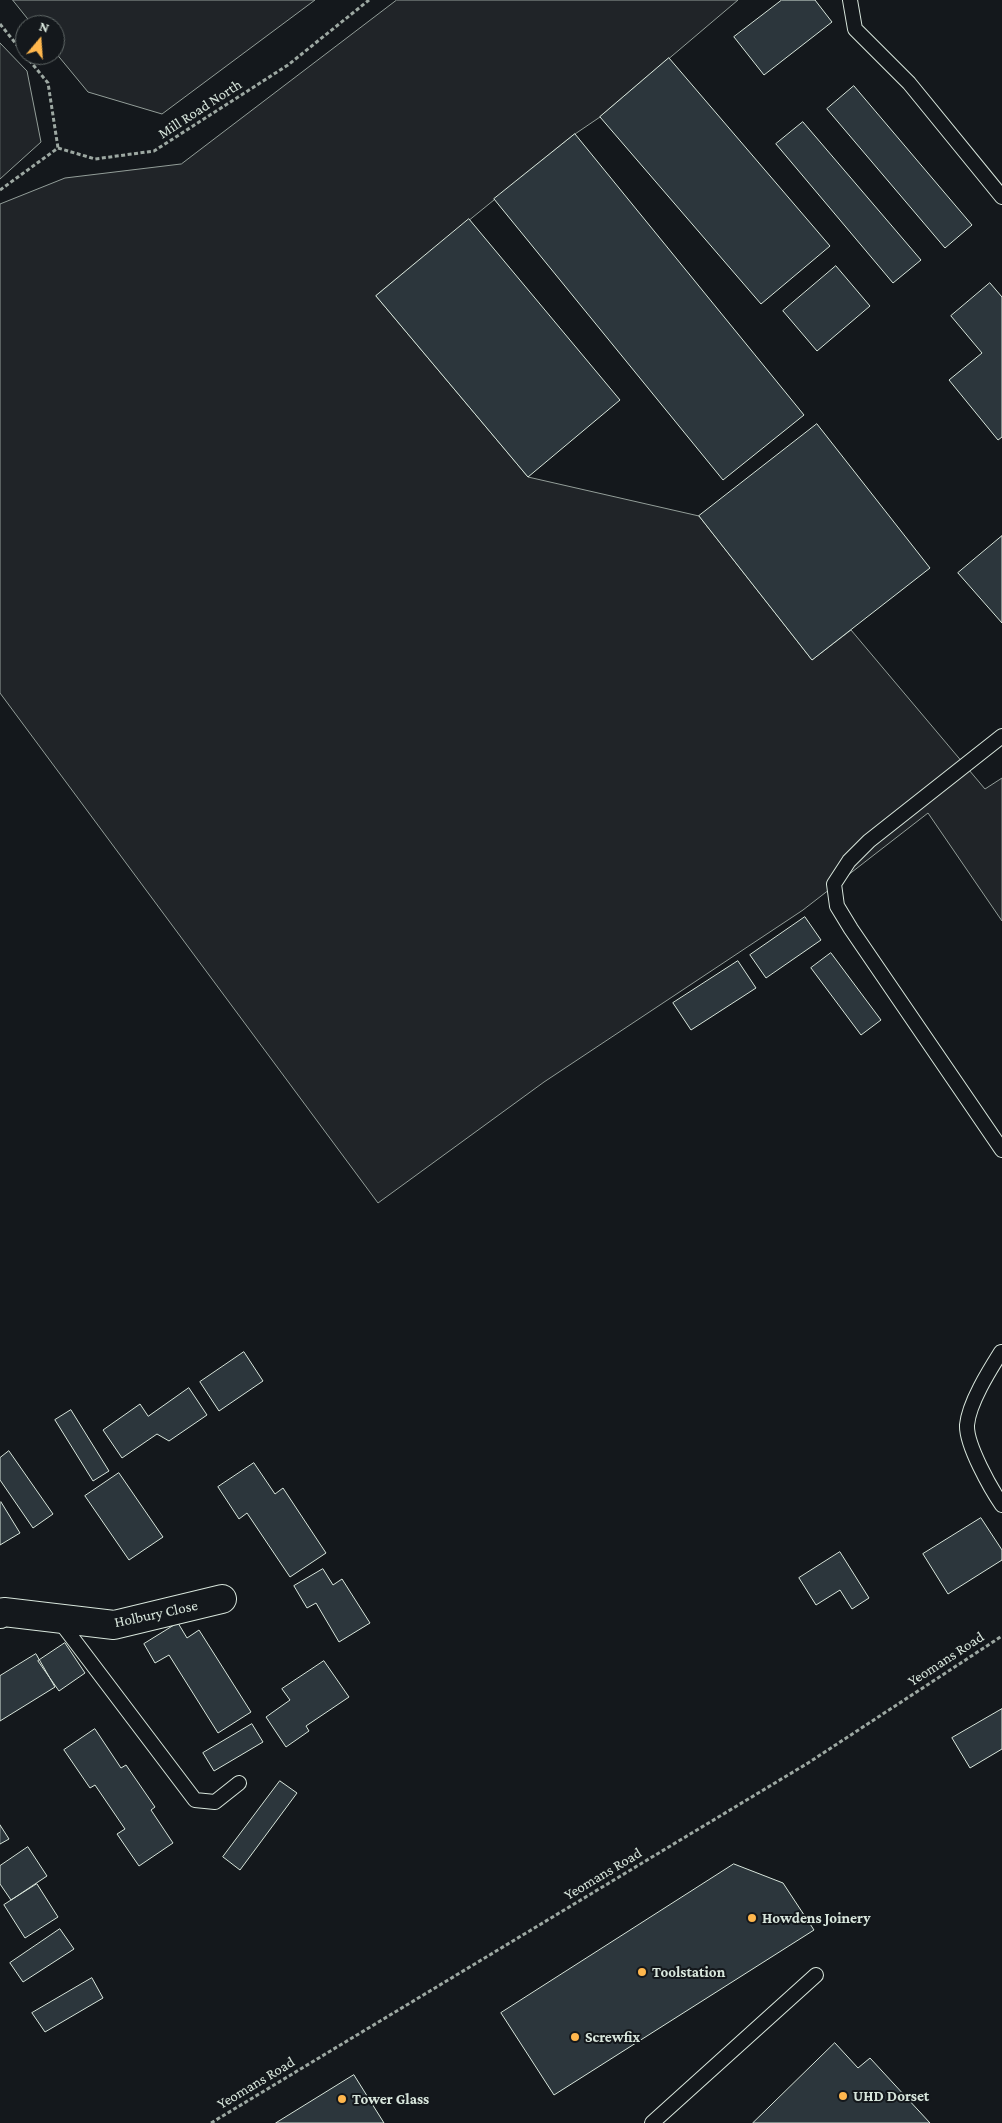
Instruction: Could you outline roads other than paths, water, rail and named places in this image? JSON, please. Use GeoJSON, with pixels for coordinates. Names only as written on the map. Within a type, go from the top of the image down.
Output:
{"type":"FeatureCollection","features":[{"type":"Feature","properties":{"kind":"street","name":"Holbury Close"},"geometry":{"type":"LineString","coordinates":[[0,1614],[4,1612],[114,1625],[222,1599]]}},
{"type":"Feature","properties":{"kind":"lane"},"geometry":{"type":"LineString","coordinates":[[850,0],[855,30],[909,83],[1002,197]]}},
{"type":"Feature","properties":{"kind":"lane"},"geometry":{"type":"LineString","coordinates":[[1002,736],[869,841],[849,861],[834,884],[837,906],[851,929],[1002,1150]]}},
{"type":"Feature","properties":{"kind":"lane"},"geometry":{"type":"LineString","coordinates":[[1001,1352],[987,1375],[967,1426],[974,1454],[1002,1505]]}},
{"type":"Feature","properties":{"kind":"lane"},"geometry":{"type":"LineString","coordinates":[[58,1618],[195,1800],[215,1802],[239,1783]]}},
{"type":"Feature","properties":{"kind":"lane"},"geometry":{"type":"LineString","coordinates":[[652,2123],[816,1975]]}},
{"type":"Feature","properties":{"kind":"place","name":"Howdens Joinery"},"geometry":{"type":"Point","coordinates":[752,1918]}},
{"type":"Feature","properties":{"kind":"place","name":"Toolstation"},"geometry":{"type":"Point","coordinates":[642,1972]}},
{"type":"Feature","properties":{"kind":"place","name":"Screwfix"},"geometry":{"type":"Point","coordinates":[575,2037]}},
{"type":"Feature","properties":{"kind":"place","name":"UHD Dorset"},"geometry":{"type":"Point","coordinates":[843,2096]}},
{"type":"Feature","properties":{"kind":"place","name":"Tower Glass"},"geometry":{"type":"Point","coordinates":[342,2099]}}]}
